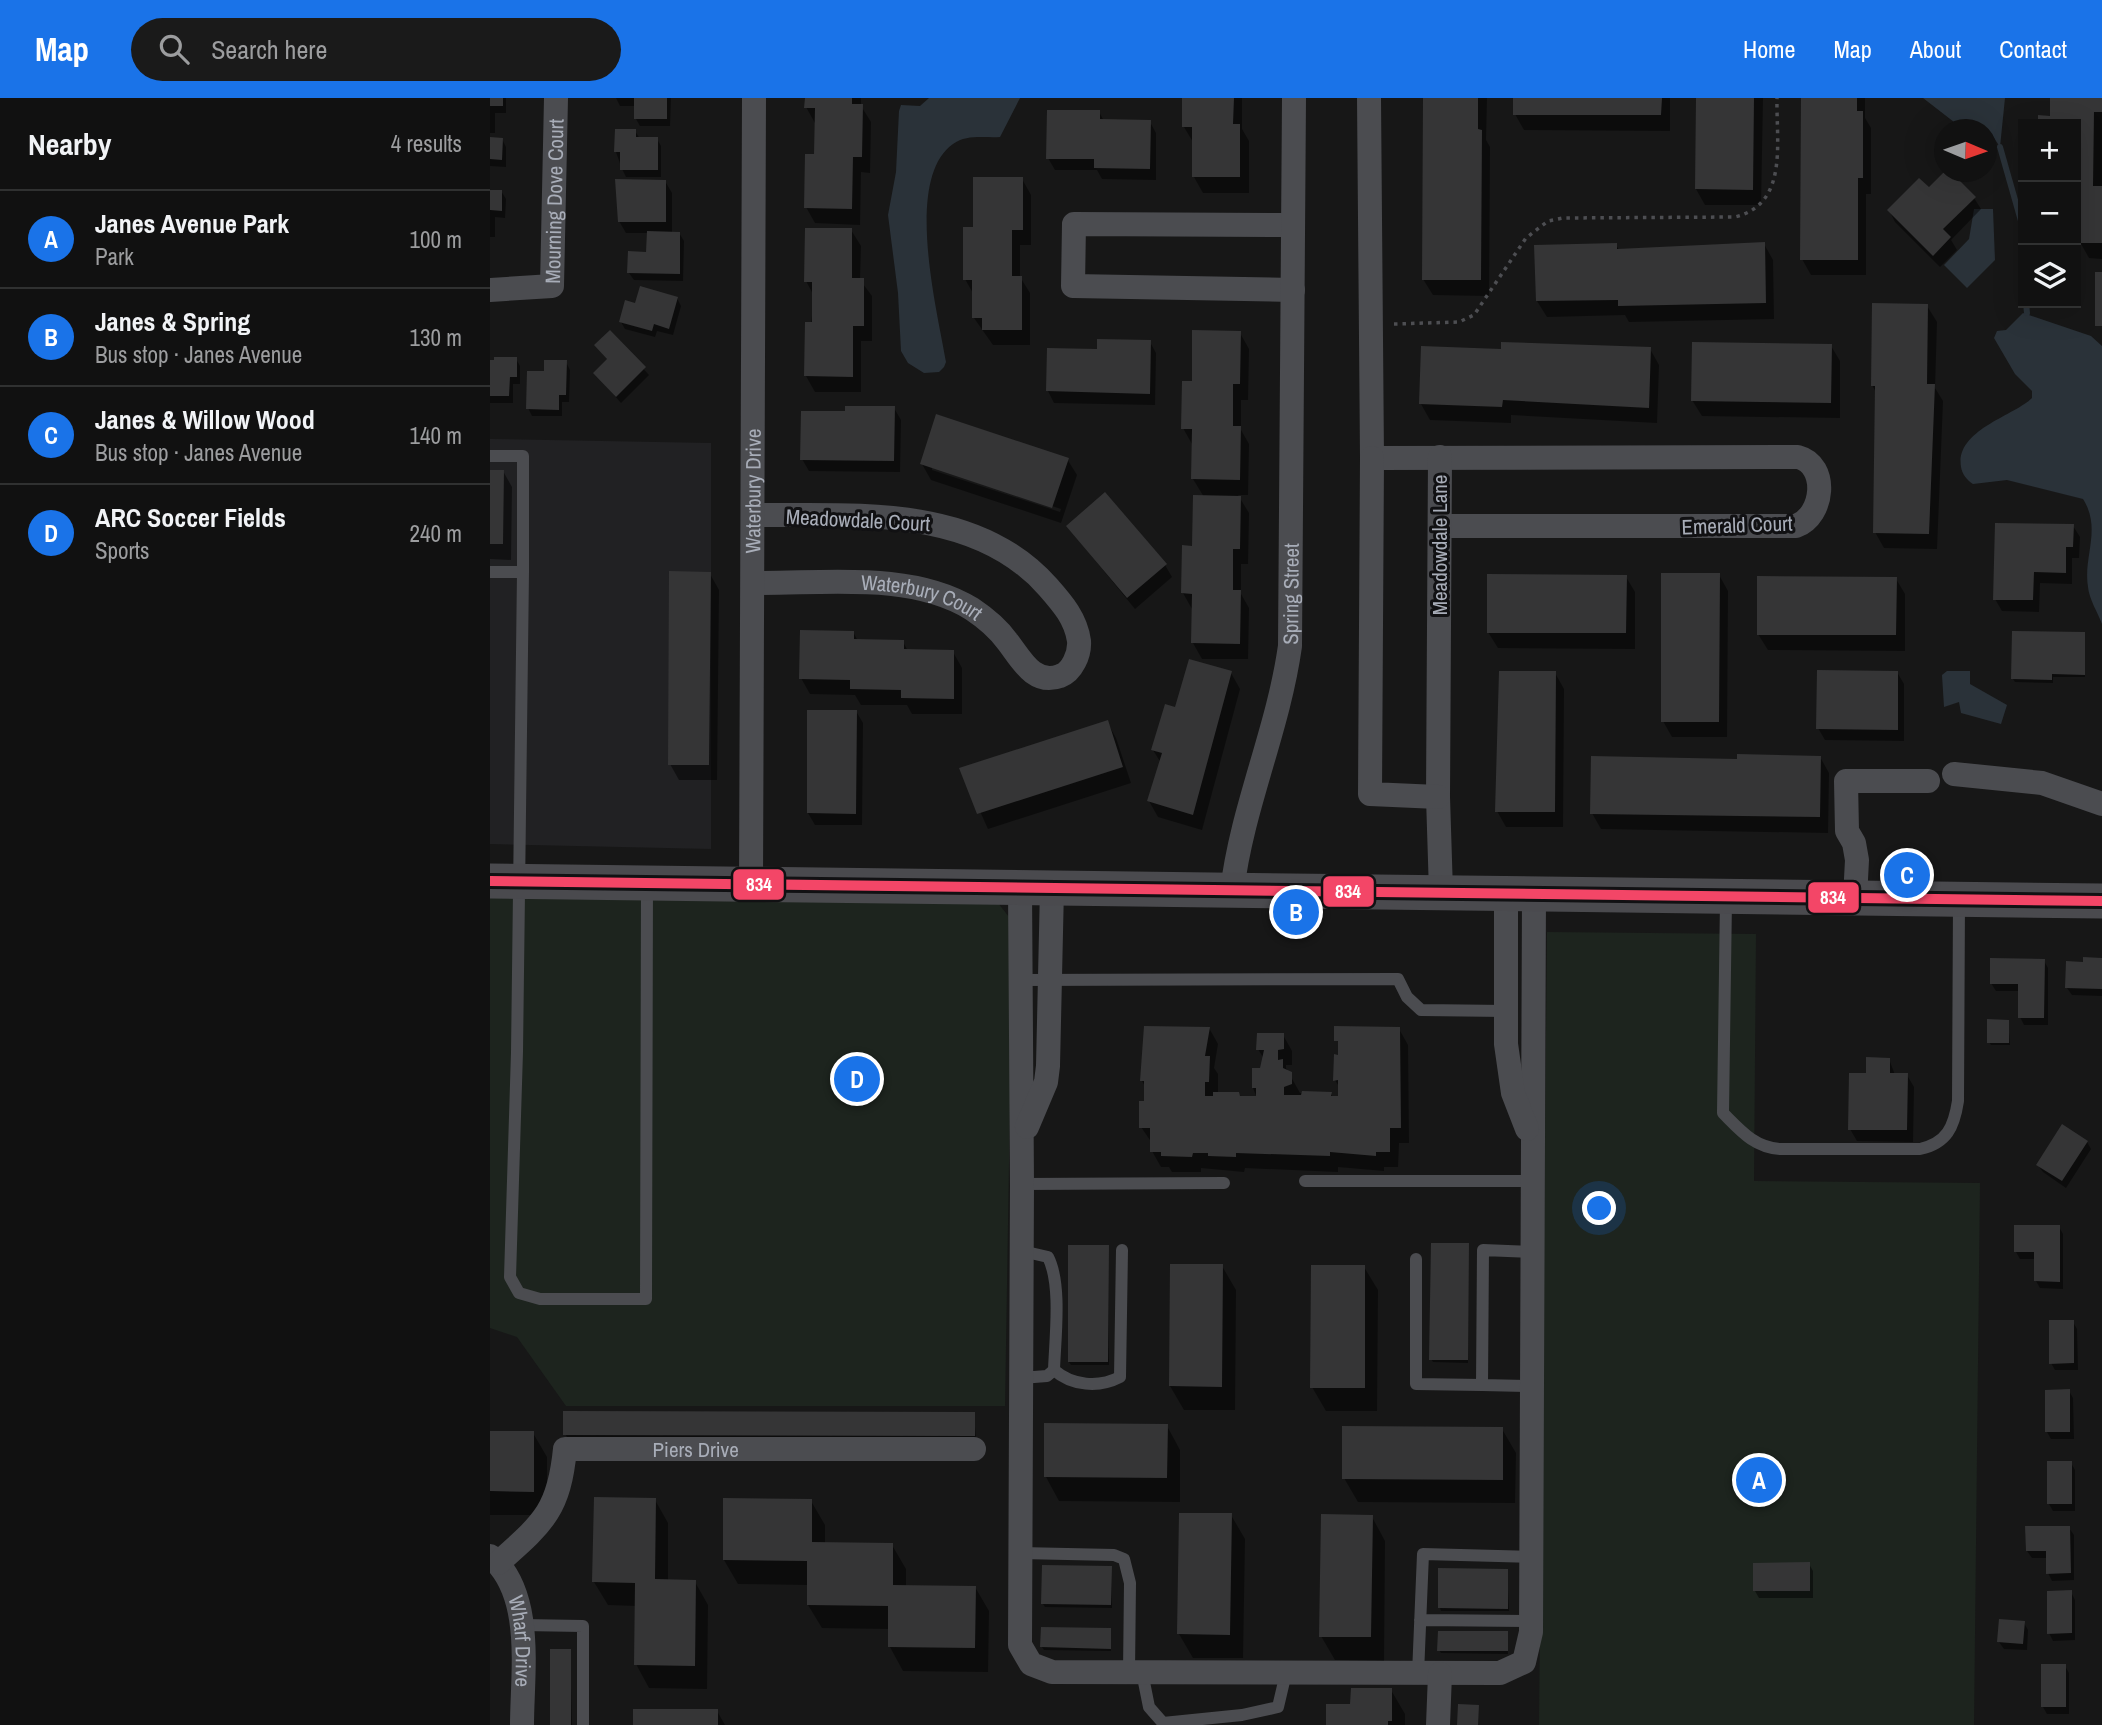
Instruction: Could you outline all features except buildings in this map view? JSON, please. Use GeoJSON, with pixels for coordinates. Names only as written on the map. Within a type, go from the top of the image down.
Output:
{"type":"FeatureCollection","features":[{"type":"Feature","properties":{"kind":"street","name":"Mourning Dove Court"},"geometry":{"type":"LineString","coordinates":[[490,290],[552,286],[556,98]]}},
{"type":"Feature","properties":{"kind":"street","name":"Waterbury Drive"},"geometry":{"type":"LineString","coordinates":[[751,885],[754,98]]}},
{"type":"Feature","properties":{"kind":"street","name":"Spring Street"},"geometry":{"type":"LineString","coordinates":[[1232,891],[1237,849],[1275,727],[1290,646],[1294,98]]}},
{"type":"Feature","properties":{"kind":"street"},"geometry":{"type":"LineString","coordinates":[[1369,98],[1372,458],[1370,794],[1438,797]]}},
{"type":"Feature","properties":{"kind":"street"},"geometry":{"type":"LineString","coordinates":[[1293,225],[1074,224],[1073,286],[1293,290]]}},
{"type":"Feature","properties":{"kind":"street","name":"Meadowdale Lane"},"geometry":{"type":"LineString","coordinates":[[1372,458],[1440,457],[1438,797],[1441,892]]}},
{"type":"Feature","properties":{"kind":"street","name":"Emerald Court"},"geometry":{"type":"LineString","coordinates":[[1440,457],[1798,457],[1810,461],[1817,474],[1817,509],[1807,522],[1796,526],[1440,526]]}},
{"type":"Feature","properties":{"kind":"street","name":"Meadowdale Court"},"geometry":{"type":"LineString","coordinates":[[754,515],[911,519],[940,524],[999,549],[1043,582],[1063,604],[1076,626],[1079,646],[1073,665],[1061,676]]}},
{"type":"Feature","properties":{"kind":"street","name":"Waterbury Court"},"geometry":{"type":"LineString","coordinates":[[754,583],[905,584],[941,595],[973,610],[1006,639],[1025,667],[1035,674],[1061,676]]}},
{"type":"Feature","properties":{"kind":"street"},"geometry":{"type":"LineString","coordinates":[[1954,774],[2042,783],[2102,804]]}},
{"type":"Feature","properties":{"kind":"street"},"geometry":{"type":"LineString","coordinates":[[1855,898],[1857,860],[1854,843],[1847,831],[1846,781],[1928,781]]}},
{"type":"Feature","properties":{"kind":"street"},"geometry":{"type":"LineString","coordinates":[[505,882],[2102,901]]}},
{"type":"Feature","properties":{"kind":"street"},"geometry":{"type":"LineString","coordinates":[[1036,888],[1020,980],[1020,1645],[1025,1657],[1041,1670],[1052,1672],[1500,1673],[1524,1662],[1529,1649],[1531,1621],[1533,1142],[1520,893]]}},
{"type":"Feature","properties":{"kind":"street"},"geometry":{"type":"LineString","coordinates":[[1022,1144],[1033,1106],[1046,1082],[1051,981],[1036,888]]}},
{"type":"Feature","properties":{"kind":"street"},"geometry":{"type":"LineString","coordinates":[[1520,893],[1506,1011],[1506,1044],[1513,1093],[1533,1142]]}},
{"type":"Feature","properties":{"kind":"street","name":"Piers Drive"},"geometry":{"type":"LineString","coordinates":[[494,1560],[547,1517],[562,1486],[565,1449],[974,1450]]}},
{"type":"Feature","properties":{"kind":"street","name":"Wharf Drive"},"geometry":{"type":"LineString","coordinates":[[494,1560],[513,1594],[522,1625],[522,1725]]}},
{"type":"Feature","properties":{"kind":"street"},"geometry":{"type":"LineString","coordinates":[[1429,1674],[1438,1725]]}},
{"type":"Feature","properties":{"kind":"lane"},"geometry":{"type":"LineString","coordinates":[[490,456],[523,456],[523,572],[505,882],[510,1277],[519,1293],[541,1299],[646,1299],[647,883]]}},
{"type":"Feature","properties":{"kind":"lane"},"geometry":{"type":"LineString","coordinates":[[490,572],[523,572]]}},
{"type":"Feature","properties":{"kind":"lane"},"geometry":{"type":"LineString","coordinates":[[1726,896],[1723,1114],[1753,1143],[1780,1149],[1920,1149],[1935,1145],[1946,1137],[1955,1122],[1958,1101],[1959,899]]}},
{"type":"Feature","properties":{"kind":"lane"},"geometry":{"type":"LineString","coordinates":[[1020,980],[1398,979],[1407,997],[1421,1010],[1506,1011]]}},
{"type":"Feature","properties":{"kind":"lane"},"geometry":{"type":"LineString","coordinates":[[1305,1181],[1533,1181]]}},
{"type":"Feature","properties":{"kind":"lane"},"geometry":{"type":"LineString","coordinates":[[1022,1184],[1224,1183]]}},
{"type":"Feature","properties":{"kind":"lane"},"geometry":{"type":"LineString","coordinates":[[1054,1370],[1077,1383],[1109,1383],[1120,1377],[1122,1250]]}},
{"type":"Feature","properties":{"kind":"lane"},"geometry":{"type":"LineString","coordinates":[[1482,1385],[1483,1250],[1532,1252]]}},
{"type":"Feature","properties":{"kind":"lane"},"geometry":{"type":"LineString","coordinates":[[1021,1378],[1047,1376],[1054,1370],[1055,1270],[1048,1257],[1022,1251]]}},
{"type":"Feature","properties":{"kind":"lane"},"geometry":{"type":"LineString","coordinates":[[1416,1259],[1416,1384],[1532,1387]]}},
{"type":"Feature","properties":{"kind":"lane"},"geometry":{"type":"LineString","coordinates":[[1020,1553],[1114,1555],[1124,1559],[1129,1583],[1136,1672],[1149,1707],[1163,1723],[1242,1715],[1278,1707],[1286,1673]]}},
{"type":"Feature","properties":{"kind":"lane"},"geometry":{"type":"LineString","coordinates":[[1429,1674],[1420,1620],[1423,1555],[1531,1557]]}},
{"type":"Feature","properties":{"kind":"lane"},"geometry":{"type":"LineString","coordinates":[[1420,1620],[1531,1621]]}},
{"type":"Feature","properties":{"kind":"lane"},"geometry":{"type":"LineString","coordinates":[[522,1625],[583,1626],[583,1725]]}},
{"type":"Feature","properties":{"kind":"path"},"geometry":{"type":"LineString","coordinates":[[1371,325],[1459,322],[1474,315],[1525,238],[1548,221],[1563,218],[1735,217],[1757,209],[1765,202],[1775,182],[1777,98]]}},
{"type":"Feature","properties":{"kind":"shaded area"},"geometry":{"type":"Polygon","coordinates":[[[929,98],[1020,98],[1000,137],[958,141],[938,161],[930,186],[928,248],[946,362],[939,372],[924,373],[908,363],[901,351],[898,293],[888,215],[896,172],[901,105],[920,106],[929,98]]]}},
{"type":"Feature","properties":{"kind":"shaded area"},"geometry":{"type":"Polygon","coordinates":[[[1923,98],[2005,98],[2000,147],[1997,142],[1997,119],[1950,119],[1923,98]]]}},
{"type":"Feature","properties":{"kind":"shaded area"},"geometry":{"type":"Polygon","coordinates":[[[1974,209],[1993,209],[1995,260],[1967,288],[1944,265],[1969,239],[1974,209]]]}},
{"type":"Feature","properties":{"kind":"shaded area"},"geometry":{"type":"Polygon","coordinates":[[[2023,313],[2091,336],[2102,346],[2102,624],[2088,587],[2092,532],[2083,499],[2007,480],[1973,484],[1965,477],[1961,467],[1962,454],[1967,443],[1976,434],[2032,398],[2032,391],[2015,374],[1994,338],[1997,331],[2006,330],[2023,313]]]}},
{"type":"Feature","properties":{"kind":"shaded area"},"geometry":{"type":"Polygon","coordinates":[[[490,439],[711,443],[711,849],[490,844],[490,439]]]}},
{"type":"Feature","properties":{"kind":"shaded area"},"geometry":{"type":"Polygon","coordinates":[[[1947,671],[1970,671],[1970,684],[2007,705],[2001,724],[1961,713],[1959,702],[1944,707],[1942,675],[1947,671]]]}},
{"type":"Feature","properties":{"kind":"shaded area"},"geometry":{"type":"Polygon","coordinates":[[[490,897],[998,903],[1013,922],[1005,1406],[566,1406],[517,1337],[490,1328],[490,897]]]}},
{"type":"Feature","properties":{"kind":"shaded area"},"geometry":{"type":"Polygon","coordinates":[[[1547,932],[1756,934],[1754,1181],[1980,1183],[1974,1725],[1539,1725],[1547,932]]]}},
{"type":"Feature","properties":{"kind":"waterway"},"geometry":{"type":"LineString","coordinates":[[2000,147],[2018,210]]}},
{"type":"Feature","properties":{"kind":"waterway"},"geometry":{"type":"LineString","coordinates":[[2026,308],[2027,313]]}},
{"type":"Feature","properties":{"kind":"transit line","name":"834"},"geometry":{"type":"LineString","coordinates":[[490,881],[2102,901]]}},
{"type":"Feature","properties":{"kind":"place","name":"Janes & Willow Wood"},"geometry":{"type":"Point","coordinates":[1907,875]}},
{"type":"Feature","properties":{"kind":"place","name":"Janes & Spring"},"geometry":{"type":"Point","coordinates":[1296,912]}},
{"type":"Feature","properties":{"kind":"place","name":"ARC Soccer Fields"},"geometry":{"type":"Point","coordinates":[857,1079]}},
{"type":"Feature","properties":{"kind":"place","name":"Janes Avenue Park"},"geometry":{"type":"Point","coordinates":[1759,1480]}}]}
